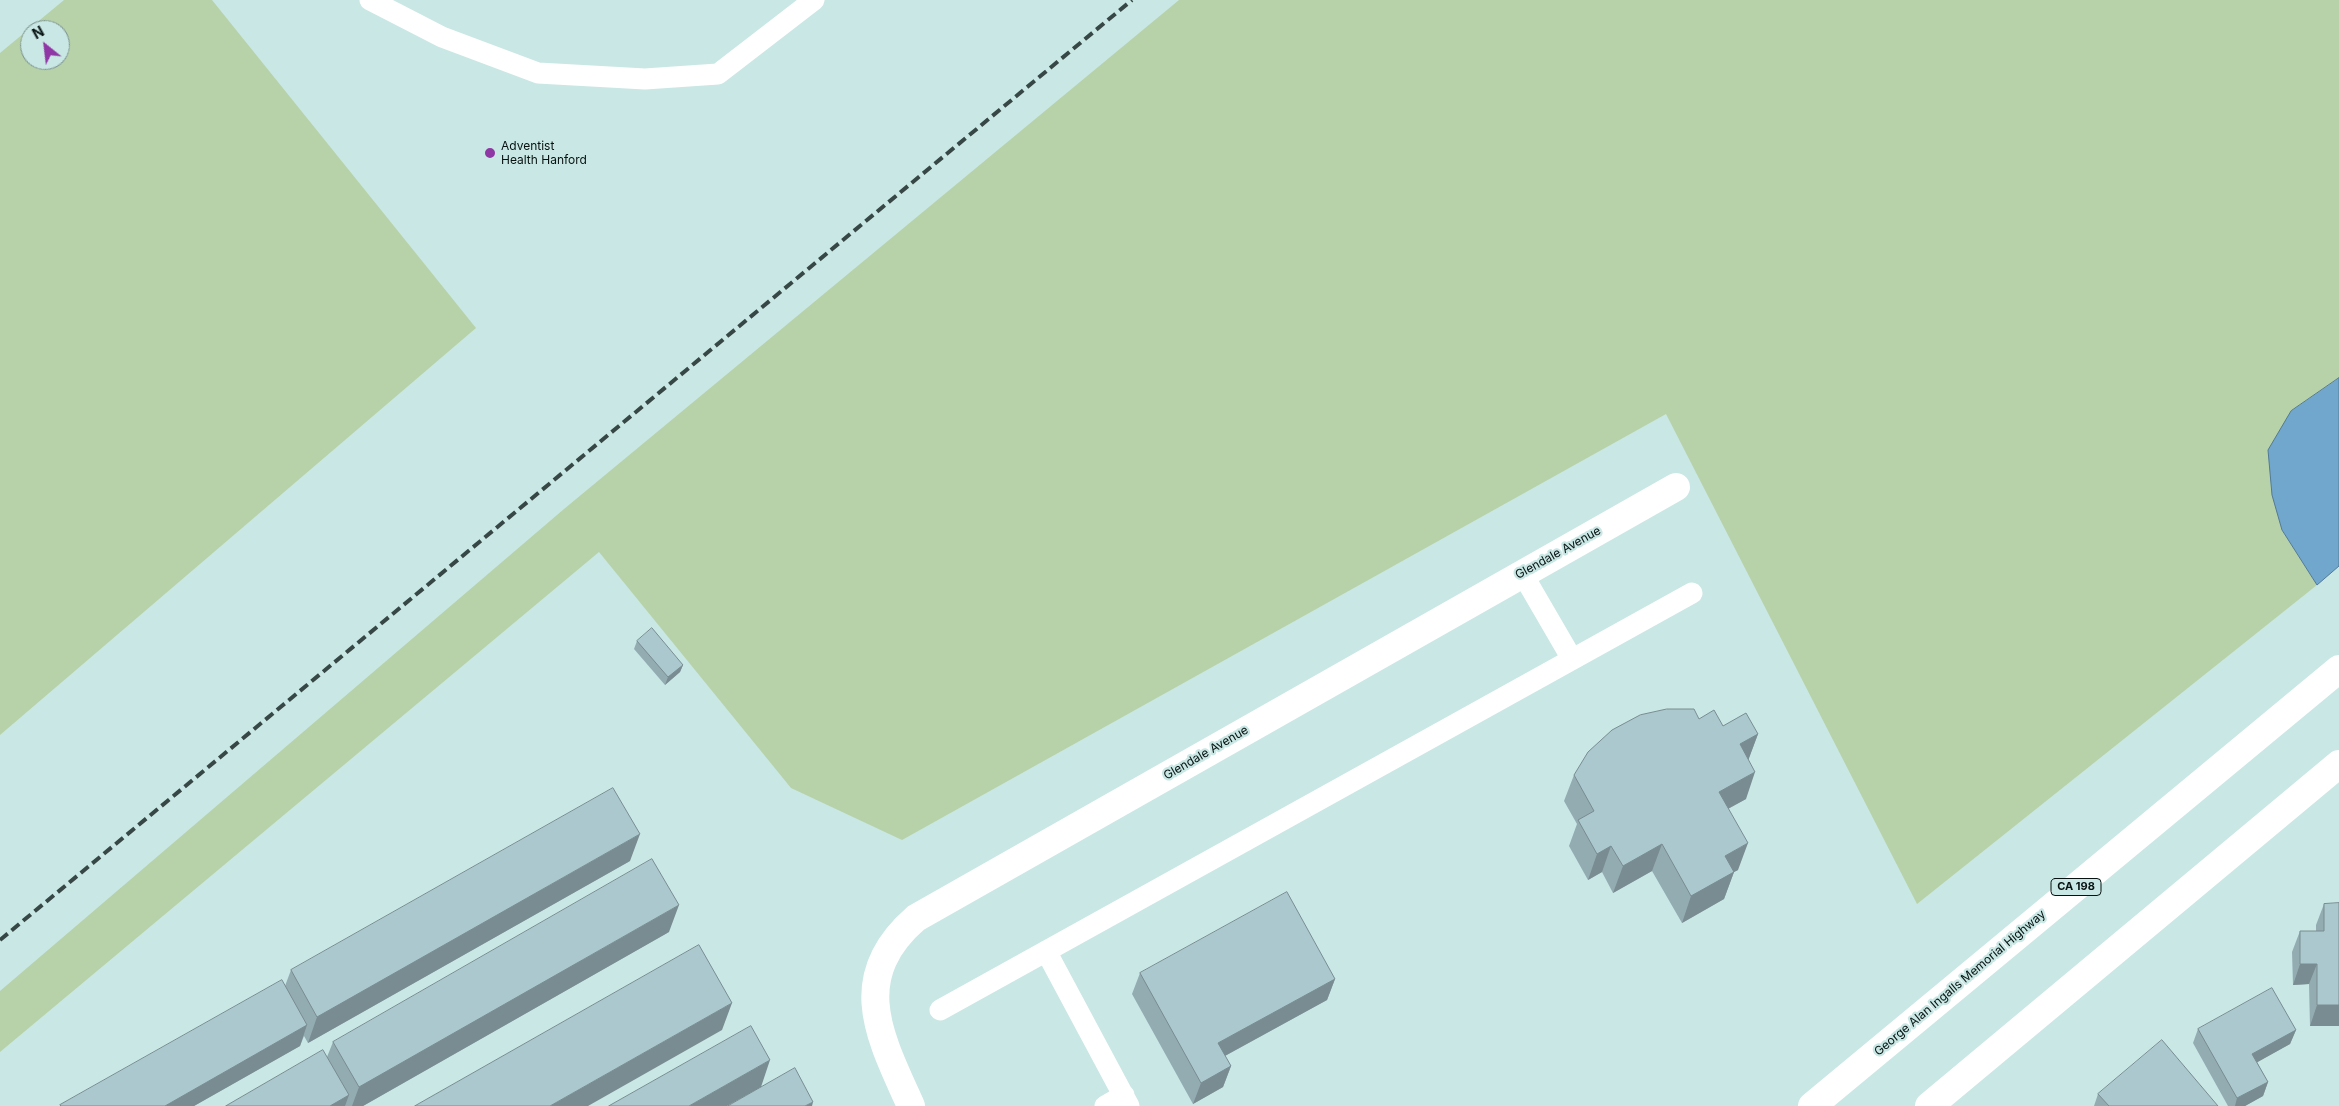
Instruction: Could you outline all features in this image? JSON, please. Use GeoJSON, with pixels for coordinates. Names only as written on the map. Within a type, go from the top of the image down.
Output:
{"type":"FeatureCollection","features":[{"type":"Feature","properties":{"kind":"main road","name":"Glendale Avenue"},"geometry":{"type":"LineString","coordinates":[[910,1106],[882,1042],[876,1014],[876,985],[882,960],[889,947],[911,923],[1522,573],[1676,487]]}},
{"type":"Feature","properties":{"kind":"main road","name":"George Alan Ingalls Memorial Highway"},"geometry":{"type":"LineString","coordinates":[[1812,1106],[2339,669]]}},
{"type":"Feature","properties":{"kind":"main road"},"geometry":{"type":"LineString","coordinates":[[1929,1106],[2339,764]]}},
{"type":"Feature","properties":{"kind":"lane"},"geometry":{"type":"LineString","coordinates":[[370,0],[442,37],[538,73],[645,79],[718,74],[814,0]]}},
{"type":"Feature","properties":{"kind":"lane"},"geometry":{"type":"LineString","coordinates":[[1522,573],[1572,660]]}},
{"type":"Feature","properties":{"kind":"lane"},"geometry":{"type":"LineString","coordinates":[[940,1010],[1692,593]]}},
{"type":"Feature","properties":{"kind":"lane"},"geometry":{"type":"LineString","coordinates":[[1046,951],[1126,1101],[1105,1106]]}},
{"type":"Feature","properties":{"kind":"green space"},"geometry":{"type":"Polygon","coordinates":[[[64,0],[212,0],[476,328],[0,735],[0,53],[20,36],[20,70],[70,70],[70,20],[40,20],[64,0]]]}},
{"type":"Feature","properties":{"kind":"green space"},"geometry":{"type":"Polygon","coordinates":[[[1179,0],[2339,0],[2339,378],[2291,411],[2282,530],[2317,585],[1917,904],[1666,414],[902,840],[791,788],[599,552],[0,1052],[0,991],[564,509],[1179,0]]]}},
{"type":"Feature","properties":{"kind":"water"},"geometry":{"type":"Polygon","coordinates":[[[2339,378],[2339,566],[2317,585],[2282,530],[2272,495],[2268,450],[2291,411],[2339,378]]]}},
{"type":"Feature","properties":{"kind":"building"},"geometry":{"type":"Polygon","coordinates":[[[652,628],[683,665],[668,677],[637,641],[652,628]]]}},
{"type":"Feature","properties":{"kind":"building"},"geometry":{"type":"Polygon","coordinates":[[[1667,709],[1694,709],[1699,719],[1714,710],[1723,726],[1746,713],[1758,734],[1740,744],[1755,772],[1719,792],[1748,843],[1725,856],[1734,872],[1691,896],[1662,844],[1623,866],[1611,846],[1597,854],[1578,820],[1594,811],[1574,775],[1588,752],[1612,730],[1640,715],[1667,709]]]}},
{"type":"Feature","properties":{"kind":"building"},"geometry":{"type":"Polygon","coordinates":[[[613,788],[640,834],[317,1017],[291,970],[613,788]]]}},
{"type":"Feature","properties":{"kind":"building"},"geometry":{"type":"Polygon","coordinates":[[[652,859],[679,905],[359,1087],[333,1042],[652,859]]]}},
{"type":"Feature","properties":{"kind":"building"},"geometry":{"type":"Polygon","coordinates":[[[1287,892],[1335,979],[1218,1043],[1231,1066],[1201,1083],[1140,973],[1287,892]]]}},
{"type":"Feature","properties":{"kind":"building"},"geometry":{"type":"Polygon","coordinates":[[[2339,903],[2339,1005],[2317,1005],[2317,964],[2300,964],[2300,931],[2324,931],[2324,904],[2339,903]]]}},
{"type":"Feature","properties":{"kind":"building"},"geometry":{"type":"Polygon","coordinates":[[[699,945],[732,1003],[550,1106],[415,1106],[699,945]]]}},
{"type":"Feature","properties":{"kind":"building"},"geometry":{"type":"Polygon","coordinates":[[[282,980],[307,1025],[165,1106],[60,1105],[282,980]]]}},
{"type":"Feature","properties":{"kind":"building"},"geometry":{"type":"Polygon","coordinates":[[[2272,988],[2296,1030],[2252,1054],[2268,1082],[2237,1098],[2198,1029],[2272,988]]]}},
{"type":"Feature","properties":{"kind":"building"},"geometry":{"type":"Polygon","coordinates":[[[751,1026],[770,1060],[689,1106],[609,1106],[751,1026]]]}},
{"type":"Feature","properties":{"kind":"building"},"geometry":{"type":"Polygon","coordinates":[[[2162,1040],[2218,1106],[2109,1106],[2098,1094],[2162,1040]]]}},
{"type":"Feature","properties":{"kind":"building"},"geometry":{"type":"Polygon","coordinates":[[[323,1050],[349,1095],[330,1106],[226,1106],[323,1050]]]}},
{"type":"Feature","properties":{"kind":"building"},"geometry":{"type":"Polygon","coordinates":[[[795,1068],[813,1102],[805,1106],[728,1106],[795,1068]]]}},
{"type":"Feature","properties":{"kind":"railway"},"geometry":{"type":"LineString","coordinates":[[0,940],[1132,0]]}},
{"type":"Feature","properties":{"kind":"place","name":"Adventist Health Hanford"},"geometry":{"type":"Point","coordinates":[490,153]}}]}
